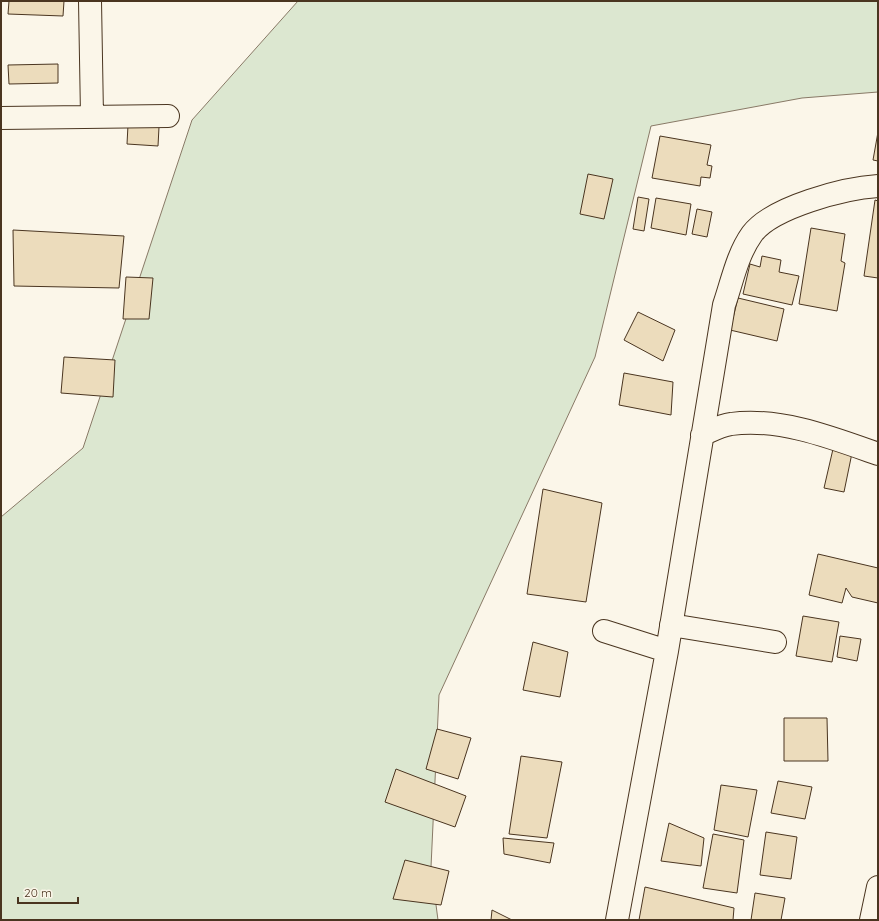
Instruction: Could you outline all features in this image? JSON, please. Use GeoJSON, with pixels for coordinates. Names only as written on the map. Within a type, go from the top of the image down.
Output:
{"type":"FeatureCollection","features":[{"type":"Feature","properties":{"kind":"street"},"geometry":{"type":"LineString","coordinates":[[90,1],[92,116]]}},
{"type":"Feature","properties":{"kind":"street"},"geometry":{"type":"LineString","coordinates":[[1,118],[168,116]]}},
{"type":"Feature","properties":{"kind":"street"},"geometry":{"type":"LineString","coordinates":[[617,920],[667,651],[724,305],[741,252],[752,234],[768,220],[797,206],[834,193],[858,187],[878,186]]}},
{"type":"Feature","properties":{"kind":"street"},"geometry":{"type":"LineString","coordinates":[[702,435],[729,424],[761,422],[828,436],[878,454]]}},
{"type":"Feature","properties":{"kind":"street"},"geometry":{"type":"LineString","coordinates":[[671,625],[776,642]]}},
{"type":"Feature","properties":{"kind":"street"},"geometry":{"type":"LineString","coordinates":[[604,631],[667,651]]}},
{"type":"Feature","properties":{"kind":"street"},"geometry":{"type":"LineString","coordinates":[[871,920],[878,886]]}},
{"type":"Feature","properties":{"kind":"green space"},"geometry":{"type":"Polygon","coordinates":[[[298,1],[878,1],[878,92],[802,98],[651,126],[595,357],[439,695],[431,867],[438,920],[1,920],[1,517],[83,448],[192,120],[298,1]]]}},
{"type":"Feature","properties":{"kind":"building"},"geometry":{"type":"Polygon","coordinates":[[[9,1],[64,1],[63,16],[8,14],[9,1]]]}},
{"type":"Feature","properties":{"kind":"building"},"geometry":{"type":"Polygon","coordinates":[[[58,64],[58,83],[9,84],[8,65],[58,64]]]}},
{"type":"Feature","properties":{"kind":"building"},"geometry":{"type":"Polygon","coordinates":[[[128,125],[159,127],[158,146],[127,144],[128,125]]]}},
{"type":"Feature","properties":{"kind":"building"},"geometry":{"type":"Polygon","coordinates":[[[878,132],[878,161],[873,160],[878,132]]]}},
{"type":"Feature","properties":{"kind":"building"},"geometry":{"type":"Polygon","coordinates":[[[660,136],[711,145],[707,165],[712,166],[710,178],[701,177],[700,186],[652,178],[660,136]]]}},
{"type":"Feature","properties":{"kind":"building"},"geometry":{"type":"Polygon","coordinates":[[[588,174],[613,179],[604,219],[580,214],[588,174]]]}},
{"type":"Feature","properties":{"kind":"building"},"geometry":{"type":"Polygon","coordinates":[[[638,197],[649,199],[644,231],[633,229],[638,197]]]}},
{"type":"Feature","properties":{"kind":"building"},"geometry":{"type":"Polygon","coordinates":[[[656,198],[691,204],[686,235],[651,228],[656,198]]]}},
{"type":"Feature","properties":{"kind":"building"},"geometry":{"type":"Polygon","coordinates":[[[875,200],[878,201],[878,278],[864,276],[875,200]]]}},
{"type":"Feature","properties":{"kind":"building"},"geometry":{"type":"Polygon","coordinates":[[[697,209],[712,212],[707,237],[692,234],[697,209]]]}},
{"type":"Feature","properties":{"kind":"building"},"geometry":{"type":"Polygon","coordinates":[[[811,228],[845,234],[841,261],[845,263],[837,311],[799,304],[811,228]]]}},
{"type":"Feature","properties":{"kind":"building"},"geometry":{"type":"Polygon","coordinates":[[[13,230],[124,236],[119,288],[14,286],[13,230]]]}},
{"type":"Feature","properties":{"kind":"building"},"geometry":{"type":"Polygon","coordinates":[[[762,256],[781,260],[779,272],[799,276],[792,305],[743,294],[750,264],[760,267],[762,256]]]}},
{"type":"Feature","properties":{"kind":"building"},"geometry":{"type":"Polygon","coordinates":[[[126,277],[153,278],[149,319],[123,319],[126,277]]]}},
{"type":"Feature","properties":{"kind":"building"},"geometry":{"type":"Polygon","coordinates":[[[738,298],[784,309],[777,341],[730,330],[738,298]]]}},
{"type":"Feature","properties":{"kind":"building"},"geometry":{"type":"Polygon","coordinates":[[[638,312],[675,330],[663,361],[624,340],[638,312]]]}},
{"type":"Feature","properties":{"kind":"building"},"geometry":{"type":"Polygon","coordinates":[[[64,357],[115,360],[113,397],[61,393],[64,357]]]}},
{"type":"Feature","properties":{"kind":"building"},"geometry":{"type":"Polygon","coordinates":[[[624,373],[673,382],[671,415],[619,405],[624,373]]]}},
{"type":"Feature","properties":{"kind":"building"},"geometry":{"type":"Polygon","coordinates":[[[833,449],[852,453],[844,492],[824,488],[833,449]]]}},
{"type":"Feature","properties":{"kind":"building"},"geometry":{"type":"Polygon","coordinates":[[[543,489],[602,503],[586,602],[527,594],[543,489]]]}},
{"type":"Feature","properties":{"kind":"building"},"geometry":{"type":"Polygon","coordinates":[[[818,554],[878,568],[878,603],[852,597],[846,588],[842,603],[809,595],[818,554]]]}},
{"type":"Feature","properties":{"kind":"building"},"geometry":{"type":"Polygon","coordinates":[[[803,616],[839,622],[832,662],[796,656],[803,616]]]}},
{"type":"Feature","properties":{"kind":"building"},"geometry":{"type":"Polygon","coordinates":[[[840,636],[861,639],[857,661],[837,657],[840,636]]]}},
{"type":"Feature","properties":{"kind":"building"},"geometry":{"type":"Polygon","coordinates":[[[533,642],[568,652],[560,697],[523,690],[533,642]]]}},
{"type":"Feature","properties":{"kind":"building"},"geometry":{"type":"Polygon","coordinates":[[[784,718],[827,718],[828,761],[784,761],[784,718]]]}},
{"type":"Feature","properties":{"kind":"building"},"geometry":{"type":"Polygon","coordinates":[[[437,729],[471,738],[458,779],[426,769],[437,729]]]}},
{"type":"Feature","properties":{"kind":"building"},"geometry":{"type":"Polygon","coordinates":[[[521,756],[562,762],[547,838],[509,834],[521,756]]]}},
{"type":"Feature","properties":{"kind":"building"},"geometry":{"type":"Polygon","coordinates":[[[396,769],[466,796],[455,827],[385,802],[396,769]]]}},
{"type":"Feature","properties":{"kind":"building"},"geometry":{"type":"Polygon","coordinates":[[[778,781],[812,787],[805,819],[771,813],[778,781]]]}},
{"type":"Feature","properties":{"kind":"building"},"geometry":{"type":"Polygon","coordinates":[[[721,785],[757,790],[748,837],[714,830],[721,785]]]}},
{"type":"Feature","properties":{"kind":"building"},"geometry":{"type":"Polygon","coordinates":[[[669,823],[704,838],[701,866],[661,861],[669,823]]]}},
{"type":"Feature","properties":{"kind":"building"},"geometry":{"type":"Polygon","coordinates":[[[766,832],[797,837],[791,879],[760,875],[766,832]]]}},
{"type":"Feature","properties":{"kind":"building"},"geometry":{"type":"Polygon","coordinates":[[[713,834],[744,840],[737,893],[703,888],[713,834]]]}},
{"type":"Feature","properties":{"kind":"building"},"geometry":{"type":"Polygon","coordinates":[[[503,838],[554,843],[550,863],[504,854],[503,838]]]}},
{"type":"Feature","properties":{"kind":"building"},"geometry":{"type":"Polygon","coordinates":[[[405,860],[449,871],[441,905],[393,899],[405,860]]]}},
{"type":"Feature","properties":{"kind":"building"},"geometry":{"type":"Polygon","coordinates":[[[645,887],[734,908],[733,920],[639,920],[645,887]]]}},
{"type":"Feature","properties":{"kind":"building"},"geometry":{"type":"Polygon","coordinates":[[[755,893],[785,898],[781,920],[751,920],[755,893]]]}},
{"type":"Feature","properties":{"kind":"building"},"geometry":{"type":"Polygon","coordinates":[[[492,910],[512,920],[491,920],[492,910]]]}}]}
